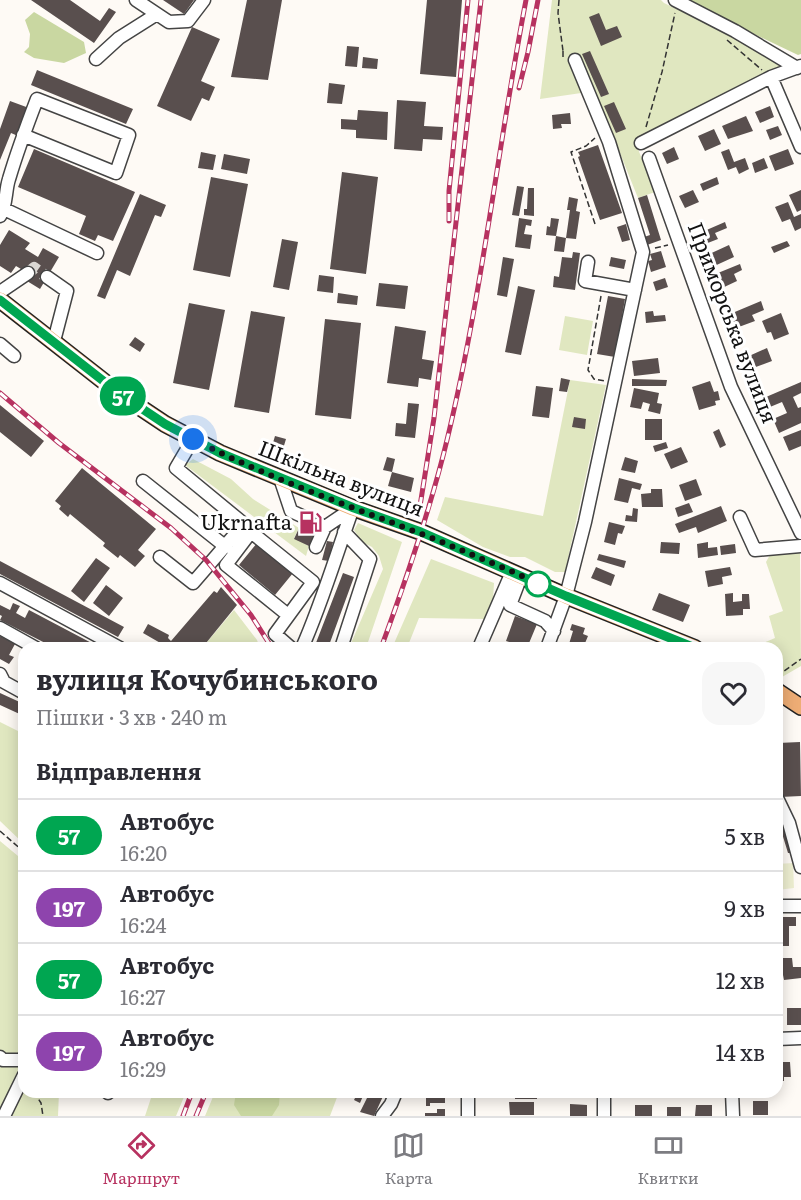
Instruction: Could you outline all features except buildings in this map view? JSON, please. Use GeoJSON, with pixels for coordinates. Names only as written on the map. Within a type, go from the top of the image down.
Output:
{"type":"FeatureCollection","features":[{"type":"Feature","properties":{"kind":"main road","name":"Шкільна вулиця"},"geometry":{"type":"LineString","coordinates":[[0,300],[120,394],[165,424],[220,453],[354,508],[421,532],[676,642]]}},
{"type":"Feature","properties":{"kind":"main road"},"geometry":{"type":"LineString","coordinates":[[783,698],[801,707]]}},
{"type":"Feature","properties":{"kind":"street"},"geometry":{"type":"LineString","coordinates":[[136,0],[169,22],[188,21],[204,0]]}},
{"type":"Feature","properties":{"kind":"street"},"geometry":{"type":"LineString","coordinates":[[676,1],[799,67]]}},
{"type":"Feature","properties":{"kind":"street"},"geometry":{"type":"LineString","coordinates":[[96,59],[119,38],[157,14]]}},
{"type":"Feature","properties":{"kind":"street"},"geometry":{"type":"LineString","coordinates":[[549,642],[566,596],[585,522],[644,252],[609,142],[571,62]]}},
{"type":"Feature","properties":{"kind":"street"},"geometry":{"type":"LineString","coordinates":[[641,142],[771,77],[799,67]]}},
{"type":"Feature","properties":{"kind":"street"},"geometry":{"type":"LineString","coordinates":[[771,77],[801,147]]}},
{"type":"Feature","properties":{"kind":"street"},"geometry":{"type":"LineString","coordinates":[[23,135],[116,173],[129,135],[37,99],[23,135],[3,187],[2,213],[97,253]]}},
{"type":"Feature","properties":{"kind":"street","name":"Приморська вулиця"},"geometry":{"type":"LineString","coordinates":[[649,158],[731,387],[801,532]]}},
{"type":"Feature","properties":{"kind":"street"},"geometry":{"type":"LineString","coordinates":[[588,262],[585,281],[635,290]]}},
{"type":"Feature","properties":{"kind":"street"},"geometry":{"type":"LineString","coordinates":[[0,292],[28,273]]}},
{"type":"Feature","properties":{"kind":"street"},"geometry":{"type":"LineString","coordinates":[[47,278],[67,291],[54,341]]}},
{"type":"Feature","properties":{"kind":"street"},"geometry":{"type":"LineString","coordinates":[[0,344],[14,356]]}},
{"type":"Feature","properties":{"kind":"street"},"geometry":{"type":"LineString","coordinates":[[160,557],[193,583],[244,524],[176,468],[193,439]]}},
{"type":"Feature","properties":{"kind":"street"},"geometry":{"type":"LineString","coordinates":[[280,478],[291,512],[304,517]]}},
{"type":"Feature","properties":{"kind":"street"},"geometry":{"type":"LineString","coordinates":[[143,481],[226,547]]}},
{"type":"Feature","properties":{"kind":"street"},"geometry":{"type":"LineString","coordinates":[[316,547],[322,526],[354,508]]}},
{"type":"Feature","properties":{"kind":"street"},"geometry":{"type":"LineString","coordinates":[[305,642],[317,615],[354,508]]}},
{"type":"Feature","properties":{"kind":"street"},"geometry":{"type":"LineString","coordinates":[[740,517],[755,550],[801,546]]}},
{"type":"Feature","properties":{"kind":"street"},"geometry":{"type":"LineString","coordinates":[[284,642],[275,634],[313,582],[251,532],[226,565],[288,615]]}},
{"type":"Feature","properties":{"kind":"street"},"geometry":{"type":"LineString","coordinates":[[343,642],[370,559],[344,532]]}},
{"type":"Feature","properties":{"kind":"street"},"geometry":{"type":"LineString","coordinates":[[517,574],[510,605],[545,621],[554,631]]}},
{"type":"Feature","properties":{"kind":"street"},"geometry":{"type":"LineString","coordinates":[[483,642],[517,574]]}},
{"type":"Feature","properties":{"kind":"street"},"geometry":{"type":"LineString","coordinates":[[0,583],[109,642]]}},
{"type":"Feature","properties":{"kind":"street"},"geometry":{"type":"LineString","coordinates":[[0,628],[25,642]]}},
{"type":"Feature","properties":{"kind":"street"},"geometry":{"type":"LineString","coordinates":[[0,675],[4,682],[18,690]]}},
{"type":"Feature","properties":{"kind":"street"},"geometry":{"type":"LineString","coordinates":[[783,810],[789,823],[801,867]]}},
{"type":"Feature","properties":{"kind":"street"},"geometry":{"type":"LineString","coordinates":[[783,906],[801,906]]}},
{"type":"Feature","properties":{"kind":"street"},"geometry":{"type":"LineString","coordinates":[[783,1039],[801,1038]]}},
{"type":"Feature","properties":{"kind":"street"},"geometry":{"type":"LineString","coordinates":[[0,1057],[3,1060],[18,1060]]}},
{"type":"Feature","properties":{"kind":"street"},"geometry":{"type":"LineString","coordinates":[[4,1116],[18,1088]]}},
{"type":"Feature","properties":{"kind":"street"},"geometry":{"type":"LineString","coordinates":[[381,1116],[394,1098]]}},
{"type":"Feature","properties":{"kind":"street"},"geometry":{"type":"LineString","coordinates":[[468,1098],[468,1116]]}},
{"type":"Feature","properties":{"kind":"street"},"geometry":{"type":"LineString","coordinates":[[604,1098],[604,1116]]}},
{"type":"Feature","properties":{"kind":"street"},"geometry":{"type":"LineString","coordinates":[[732,1098],[733,1116]]}},
{"type":"Feature","properties":{"kind":"path"},"geometry":{"type":"LineString","coordinates":[[559,0],[562,57],[571,62]]}},
{"type":"Feature","properties":{"kind":"path"},"geometry":{"type":"LineString","coordinates":[[641,142],[662,72],[676,1]]}},
{"type":"Feature","properties":{"kind":"path"},"geometry":{"type":"LineString","coordinates":[[563,51],[571,62]]}},
{"type":"Feature","properties":{"kind":"path"},"geometry":{"type":"LineString","coordinates":[[595,139],[586,146],[571,152],[595,224]]}},
{"type":"Feature","properties":{"kind":"path"},"geometry":{"type":"LineString","coordinates":[[644,252],[680,241]]}},
{"type":"Feature","properties":{"kind":"path"},"geometry":{"type":"LineString","coordinates":[[603,284],[588,370],[594,379],[615,383]]}},
{"type":"Feature","properties":{"kind":"path"},"geometry":{"type":"LineString","coordinates":[[783,671],[801,659]]}},
{"type":"Feature","properties":{"kind":"path"},"geometry":{"type":"LineString","coordinates":[[0,831],[18,847]]}},
{"type":"Feature","properties":{"kind":"path"},"geometry":{"type":"LineString","coordinates":[[38,1098],[43,1116]]}},
{"type":"Feature","properties":{"kind":"green space"},"geometry":{"type":"Polygon","coordinates":[[[552,0],[661,0],[787,66],[723,94],[638,137],[636,144],[655,192],[638,198],[595,91],[540,99],[552,0]]]}},
{"type":"Feature","properties":{"kind":"green space"},"geometry":{"type":"Polygon","coordinates":[[[683,0],[801,0],[801,54],[798,55],[683,0]]]}},
{"type":"Feature","properties":{"kind":"green space"},"geometry":{"type":"Polygon","coordinates":[[[34,12],[84,42],[86,53],[64,63],[34,58],[24,52],[29,47],[30,34],[25,20],[34,12]]]}},
{"type":"Feature","properties":{"kind":"green space"},"geometry":{"type":"Polygon","coordinates":[[[565,316],[593,321],[587,355],[559,350],[565,316]]]}},
{"type":"Feature","properties":{"kind":"green space"},"geometry":{"type":"Polygon","coordinates":[[[570,380],[606,385],[565,572],[555,572],[525,557],[510,557],[483,547],[437,520],[445,497],[543,516],[570,380]]]}},
{"type":"Feature","properties":{"kind":"green space"},"geometry":{"type":"Polygon","coordinates":[[[193,459],[231,479],[253,499],[299,528],[294,538],[309,546],[306,556],[185,465],[193,459]]]}},
{"type":"Feature","properties":{"kind":"green space"},"geometry":{"type":"Polygon","coordinates":[[[358,523],[402,542],[368,642],[352,642],[383,569],[379,556],[372,547],[362,542],[354,530],[358,523]]]}},
{"type":"Feature","properties":{"kind":"green space"},"geometry":{"type":"Polygon","coordinates":[[[800,551],[801,666],[783,676],[783,642],[765,642],[775,638],[769,616],[783,611],[766,562],[771,553],[800,551]]]}},
{"type":"Feature","properties":{"kind":"green space"},"geometry":{"type":"Polygon","coordinates":[[[431,559],[494,583],[493,600],[485,619],[419,618],[409,642],[395,642],[431,559]]]}},
{"type":"Feature","properties":{"kind":"green space"},"geometry":{"type":"Polygon","coordinates":[[[234,610],[258,642],[207,642],[234,610]]]}},
{"type":"Feature","properties":{"kind":"green space"},"geometry":{"type":"Polygon","coordinates":[[[0,722],[18,731],[18,838],[0,821],[0,722]]]}},
{"type":"Feature","properties":{"kind":"green space"},"geometry":{"type":"Polygon","coordinates":[[[0,841],[18,856],[18,1070],[0,1110],[0,841]]]}},
{"type":"Feature","properties":{"kind":"green space"},"geometry":{"type":"Polygon","coordinates":[[[793,863],[794,888],[783,889],[783,864],[793,863]]]}},
{"type":"Feature","properties":{"kind":"green space"},"geometry":{"type":"Polygon","coordinates":[[[18,1098],[59,1098],[58,1116],[9,1116],[18,1098]]]}},
{"type":"Feature","properties":{"kind":"green space"},"geometry":{"type":"Polygon","coordinates":[[[151,1098],[184,1098],[176,1116],[145,1116],[151,1098]]]}},
{"type":"Feature","properties":{"kind":"green space"},"geometry":{"type":"Polygon","coordinates":[[[212,1098],[337,1098],[330,1116],[205,1116],[212,1098]]]}},
{"type":"Feature","properties":{"kind":"green space"},"geometry":{"type":"Polygon","coordinates":[[[235,1098],[280,1098],[279,1105],[272,1116],[241,1116],[234,1105],[235,1098]]]}},
{"type":"Feature","properties":{"kind":"tunnel"},"geometry":{"type":"LineString","coordinates":[[28,273],[34,268],[47,277]]}},
{"type":"Feature","properties":{"kind":"railway"},"geometry":{"type":"LineString","coordinates":[[449,221],[449,191],[468,0]]}},
{"type":"Feature","properties":{"kind":"railway"},"geometry":{"type":"LineString","coordinates":[[420,506],[434,418],[481,0]]}},
{"type":"Feature","properties":{"kind":"railway"},"geometry":{"type":"LineString","coordinates":[[383,642],[425,519],[447,440],[480,276],[526,0]]}},
{"type":"Feature","properties":{"kind":"railway"},"geometry":{"type":"LineString","coordinates":[[519,88],[538,0]]}},
{"type":"Feature","properties":{"kind":"railway"},"geometry":{"type":"LineString","coordinates":[[0,393],[59,443],[171,528],[206,560],[251,615],[268,642]]}},
{"type":"Feature","properties":{"kind":"railway"},"geometry":{"type":"LineString","coordinates":[[183,1116],[190,1098]]}},
{"type":"Feature","properties":{"kind":"railway"},"geometry":{"type":"LineString","coordinates":[[196,1116],[204,1098]]}},
{"type":"Feature","properties":{"kind":"bus line","name":"57"},"geometry":{"type":"LineString","coordinates":[[0,300],[120,394],[165,424],[220,453],[354,508],[421,532],[566,596],[680,642]]}},
{"type":"Feature","properties":{"kind":"place","name":"Ukrnafta"},"geometry":{"type":"Point","coordinates":[310,523]}},
{"type":"Feature","properties":{"kind":"route"},"geometry":{"type":"LineString","coordinates":[[193,439],[220,453],[354,508],[421,532],[538,584]]}}]}
